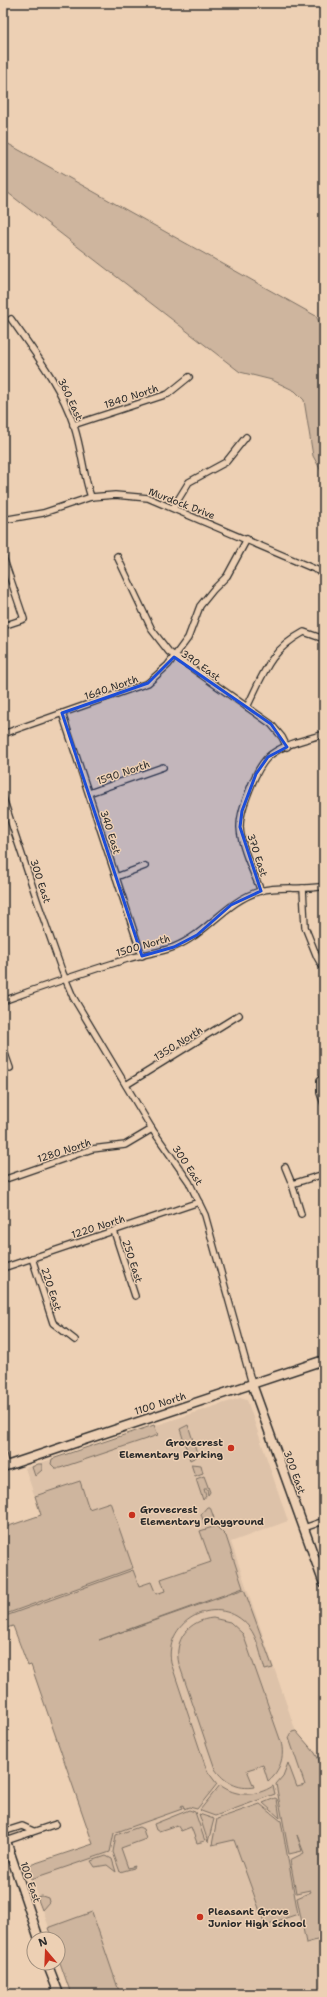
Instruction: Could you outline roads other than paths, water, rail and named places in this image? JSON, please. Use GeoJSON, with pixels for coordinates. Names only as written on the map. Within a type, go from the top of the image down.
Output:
{"type":"FeatureCollection","features":[{"type":"Feature","properties":{"kind":"street","name":"360 East"},"geometry":{"type":"LineString","coordinates":[[11,319],[57,387],[73,425],[85,480],[91,498]]}},
{"type":"Feature","properties":{"kind":"street","name":"1840 North"},"geometry":{"type":"LineString","coordinates":[[73,425],[168,394],[189,377]]}},
{"type":"Feature","properties":{"kind":"street"},"geometry":{"type":"LineString","coordinates":[[172,508],[189,482],[226,462],[246,437]]}},
{"type":"Feature","properties":{"kind":"street","name":"Murdock Drive"},"geometry":{"type":"LineString","coordinates":[[3,520],[44,513],[91,498],[115,495],[148,498],[324,573]]}},
{"type":"Feature","properties":{"kind":"street","name":"1640 North"},"geometry":{"type":"LineString","coordinates":[[3,734],[148,683],[168,664],[188,638],[200,606],[212,590],[227,576],[247,539]]}},
{"type":"Feature","properties":{"kind":"street","name":"390 East"},"geometry":{"type":"LineString","coordinates":[[117,556],[152,630],[174,657],[271,724],[282,737],[287,746]]}},
{"type":"Feature","properties":{"kind":"street"},"geometry":{"type":"LineString","coordinates":[[3,557],[24,619],[3,626]]}},
{"type":"Feature","properties":{"kind":"street"},"geometry":{"type":"LineString","coordinates":[[247,707],[275,653],[280,648],[304,632],[324,639]]}},
{"type":"Feature","properties":{"kind":"street","name":"340 East"},"geometry":{"type":"LineString","coordinates":[[62,713],[142,956]]}},
{"type":"Feature","properties":{"kind":"street","name":"370 East"},"geometry":{"type":"LineString","coordinates":[[261,891],[240,827],[242,811],[256,774],[268,757],[287,746],[324,734]]}},
{"type":"Feature","properties":{"kind":"street","name":"1590 North"},"geometry":{"type":"LineString","coordinates":[[89,793],[163,768]]}},
{"type":"Feature","properties":{"kind":"street","name":"300 East"},"geometry":{"type":"LineString","coordinates":[[3,798],[36,900],[65,979],[80,1010],[152,1129],[189,1182],[205,1215],[252,1384],[324,1584]]}},
{"type":"Feature","properties":{"kind":"street"},"geometry":{"type":"LineString","coordinates":[[116,877],[146,866]]}},
{"type":"Feature","properties":{"kind":"street","name":"1500 North"},"geometry":{"type":"LineString","coordinates":[[3,1001],[65,979],[174,946],[197,934],[231,905],[245,897],[261,891],[277,887],[303,888],[324,886]]}},
{"type":"Feature","properties":{"kind":"street"},"geometry":{"type":"LineString","coordinates":[[303,888],[305,927],[317,958],[324,969]]}},
{"type":"Feature","properties":{"kind":"street","name":"1350 North"},"geometry":{"type":"LineString","coordinates":[[126,1085],[239,1015]]}},
{"type":"Feature","properties":{"kind":"street"},"geometry":{"type":"LineString","coordinates":[[3,1048],[10,1068]]}},
{"type":"Feature","properties":{"kind":"street"},"geometry":{"type":"LineString","coordinates":[[324,1078],[320,1080],[320,1093],[324,1104]]}},
{"type":"Feature","properties":{"kind":"street","name":"1280 North"},"geometry":{"type":"LineString","coordinates":[[3,1180],[92,1149],[125,1145],[152,1129]]}},
{"type":"Feature","properties":{"kind":"street"},"geometry":{"type":"LineString","coordinates":[[285,1167],[301,1214]]}},
{"type":"Feature","properties":{"kind":"street"},"geometry":{"type":"LineString","coordinates":[[292,1184],[324,1174]]}},
{"type":"Feature","properties":{"kind":"street","name":"1220 North"},"geometry":{"type":"LineString","coordinates":[[3,1268],[199,1202]]}},
{"type":"Feature","properties":{"kind":"street","name":"250 East"},"geometry":{"type":"LineString","coordinates":[[114,1231],[135,1296]]}},
{"type":"Feature","properties":{"kind":"street","name":"220 East"},"geometry":{"type":"LineString","coordinates":[[32,1258],[53,1323],[76,1340]]}},
{"type":"Feature","properties":{"kind":"street","name":"1100 North"},"geometry":{"type":"LineString","coordinates":[[5,1466],[324,1360]]}},
{"type":"Feature","properties":{"kind":"street"},"geometry":{"type":"LineString","coordinates":[[3,1454],[5,1466]]}},
{"type":"Feature","properties":{"kind":"street"},"geometry":{"type":"LineString","coordinates":[[304,1528],[324,1521]]}},
{"type":"Feature","properties":{"kind":"street"},"geometry":{"type":"LineString","coordinates":[[6,1841],[56,1824]]}},
{"type":"Feature","properties":{"kind":"street"},"geometry":{"type":"LineString","coordinates":[[3,1832],[22,1826],[34,1832]]}},
{"type":"Feature","properties":{"kind":"street","name":"100 East"},"geometry":{"type":"LineString","coordinates":[[3,1832],[36,1931]]}},
{"type":"Feature","properties":{"kind":"street"},"geometry":{"type":"LineString","coordinates":[[50,1971],[59,1994]]}},
{"type":"Feature","properties":{"kind":"place","name":"Grovecrest Elementary Parking"},"geometry":{"type":"Point","coordinates":[231,1448]}},
{"type":"Feature","properties":{"kind":"place","name":"Grovecrest Elementary Playground"},"geometry":{"type":"Point","coordinates":[132,1515]}},
{"type":"Feature","properties":{"kind":"place","name":"Pleasant Grove Junior High School"},"geometry":{"type":"Point","coordinates":[200,1917]}}]}
